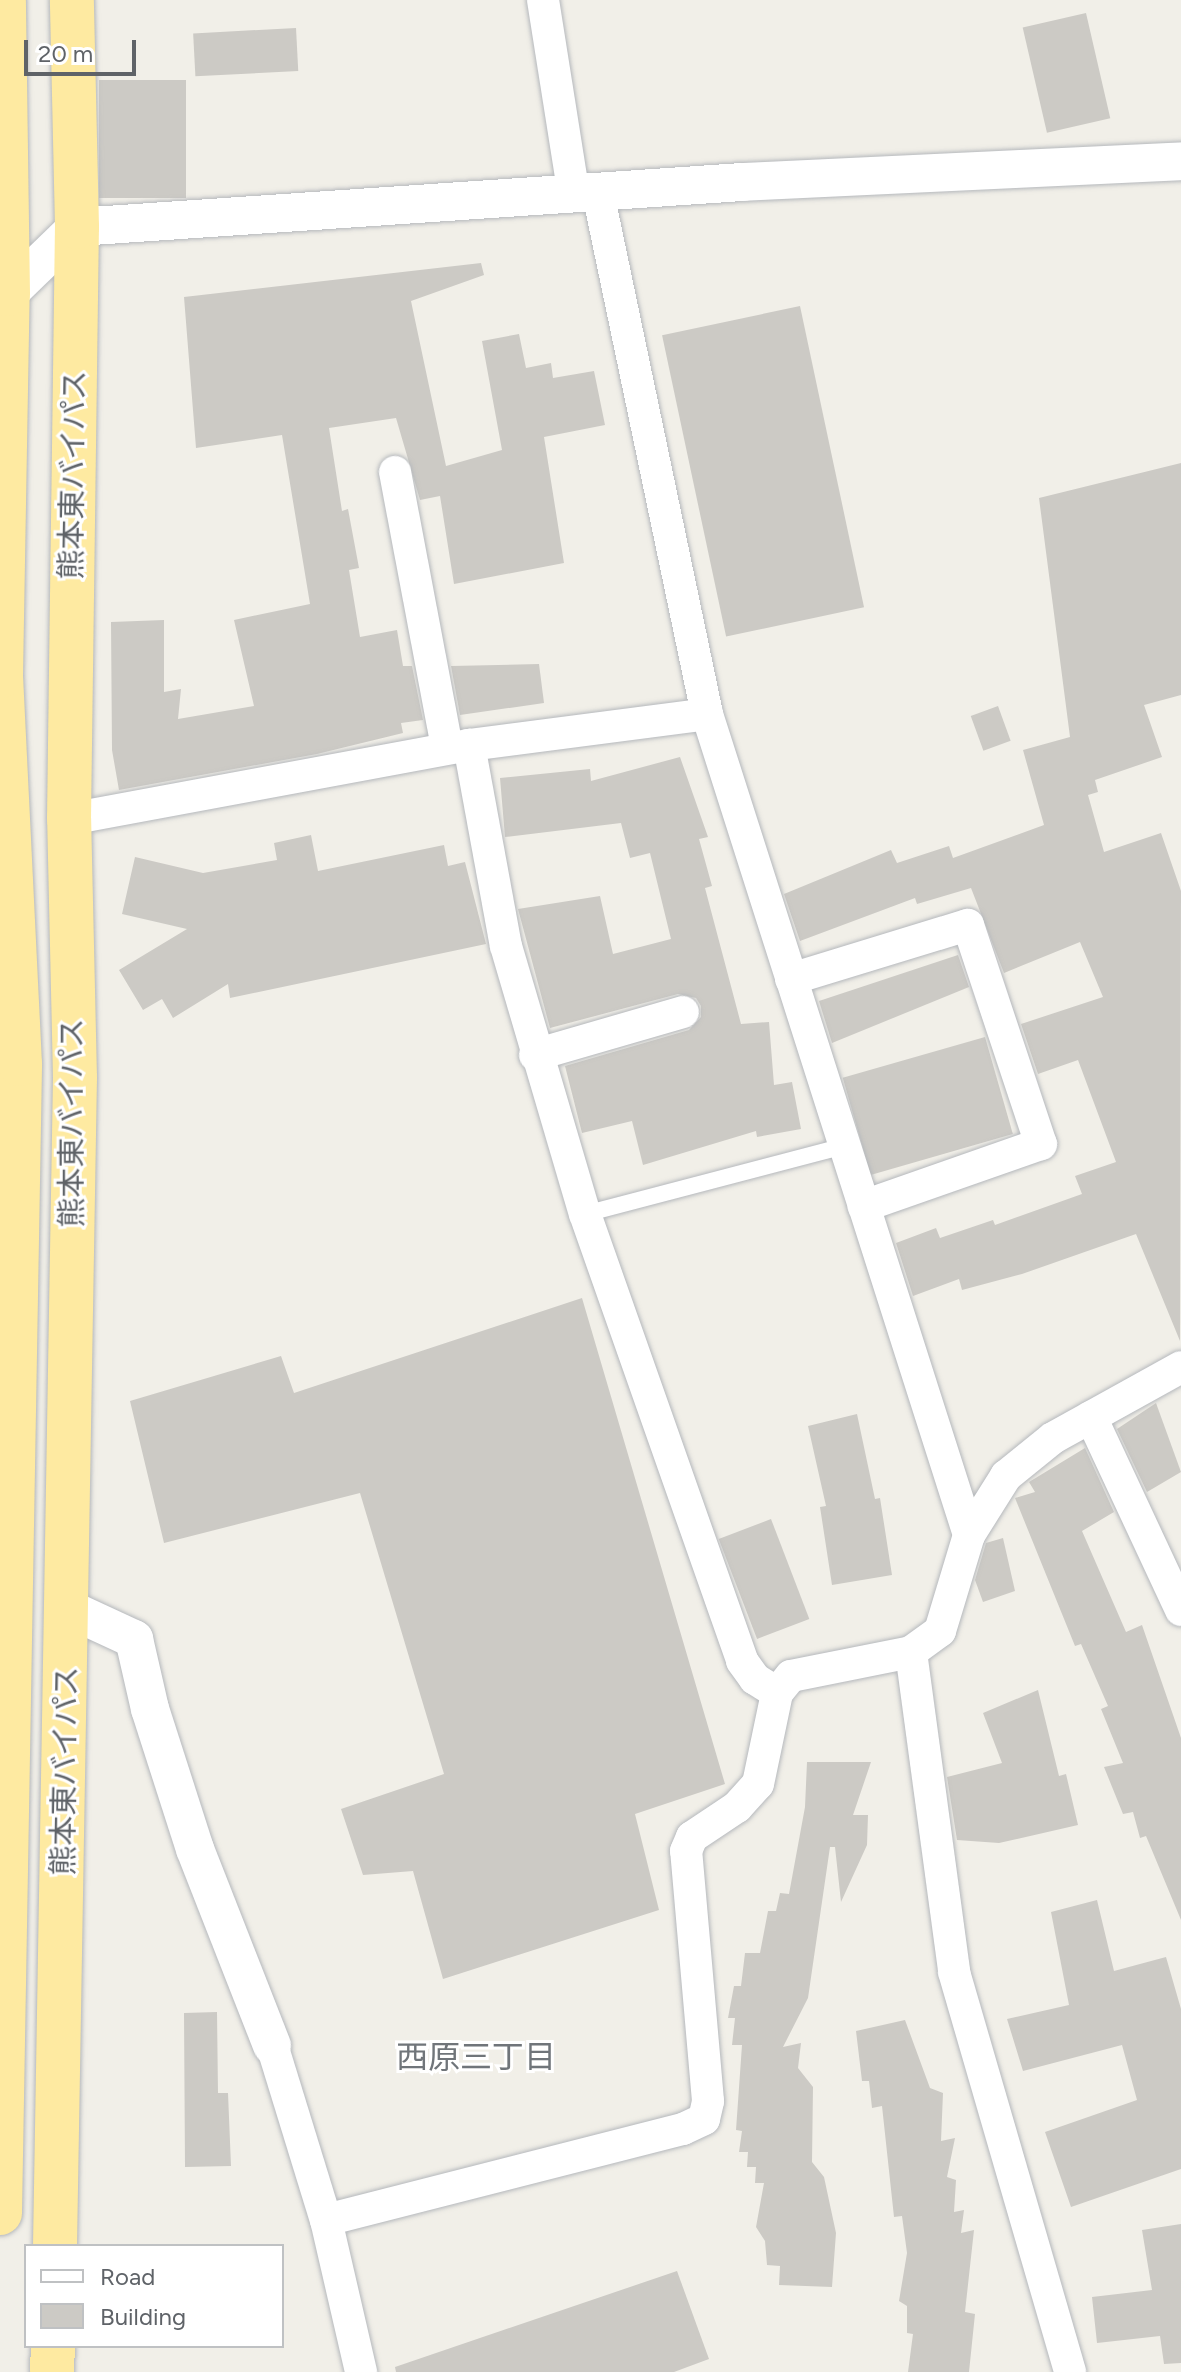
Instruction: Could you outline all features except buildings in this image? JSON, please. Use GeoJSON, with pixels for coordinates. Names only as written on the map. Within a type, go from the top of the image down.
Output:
{"type":"FeatureCollection","features":[{"type":"Feature","properties":{"kind":"highway","name":"熊本東バイパス"},"geometry":{"type":"LineString","coordinates":[[0,2213],[10,1059],[1,676],[4,0]]}},
{"type":"Feature","properties":{"kind":"highway","name":"熊本東バイパス"},"geometry":{"type":"LineString","coordinates":[[55,2244],[69,1609],[75,1078],[69,819],[77,227],[72,0]]}},
{"type":"Feature","properties":{"kind":"highway"},"geometry":{"type":"LineString","coordinates":[[52,2372],[53,2348]]}},
{"type":"Feature","properties":{"kind":"street"},"geometry":{"type":"LineString","coordinates":[[543,0],[707,714],[969,1535]]}},
{"type":"Feature","properties":{"kind":"street"},"geometry":{"type":"LineString","coordinates":[[4,294],[77,227],[586,194],[1181,161]]}},
{"type":"Feature","properties":{"kind":"street"},"geometry":{"type":"LineString","coordinates":[[395,472],[506,946],[535,1055],[585,1214],[742,1661],[755,1679],[777,1693]]}},
{"type":"Feature","properties":{"kind":"street"},"geometry":{"type":"LineString","coordinates":[[69,819],[458,746],[707,714]]}},
{"type":"Feature","properties":{"kind":"street"},"geometry":{"type":"LineString","coordinates":[[791,979],[968,925],[1041,1144],[864,1206]]}},
{"type":"Feature","properties":{"kind":"street"},"geometry":{"type":"LineString","coordinates":[[535,1055],[683,1012]]}},
{"type":"Feature","properties":{"kind":"street"},"geometry":{"type":"LineString","coordinates":[[326,2220],[683,2129],[704,2119],[708,2101],[686,1851],[692,1837],[737,1807],[758,1784],[777,1693],[785,1681],[802,1672],[911,1652],[940,1631],[969,1535],[988,1498],[1017,1465],[1091,1417],[1181,1367]]}},
{"type":"Feature","properties":{"kind":"street"},"geometry":{"type":"LineString","coordinates":[[1091,1417],[1181,1610]]}},
{"type":"Feature","properties":{"kind":"street"},"geometry":{"type":"LineString","coordinates":[[69,1609],[134,1639],[150,1709],[195,1849],[272,2045],[326,2220],[361,2372]]}},
{"type":"Feature","properties":{"kind":"street"},"geometry":{"type":"LineString","coordinates":[[911,1652],[954,1972],[1070,2372]]}},
{"type":"Feature","properties":{"kind":"lane"},"geometry":{"type":"LineString","coordinates":[[585,1214],[845,1146]]}},
{"type":"Feature","properties":{"kind":"district","name":"西原三丁目"},"geometry":{"type":"Point","coordinates":[476,2057]}}]}
